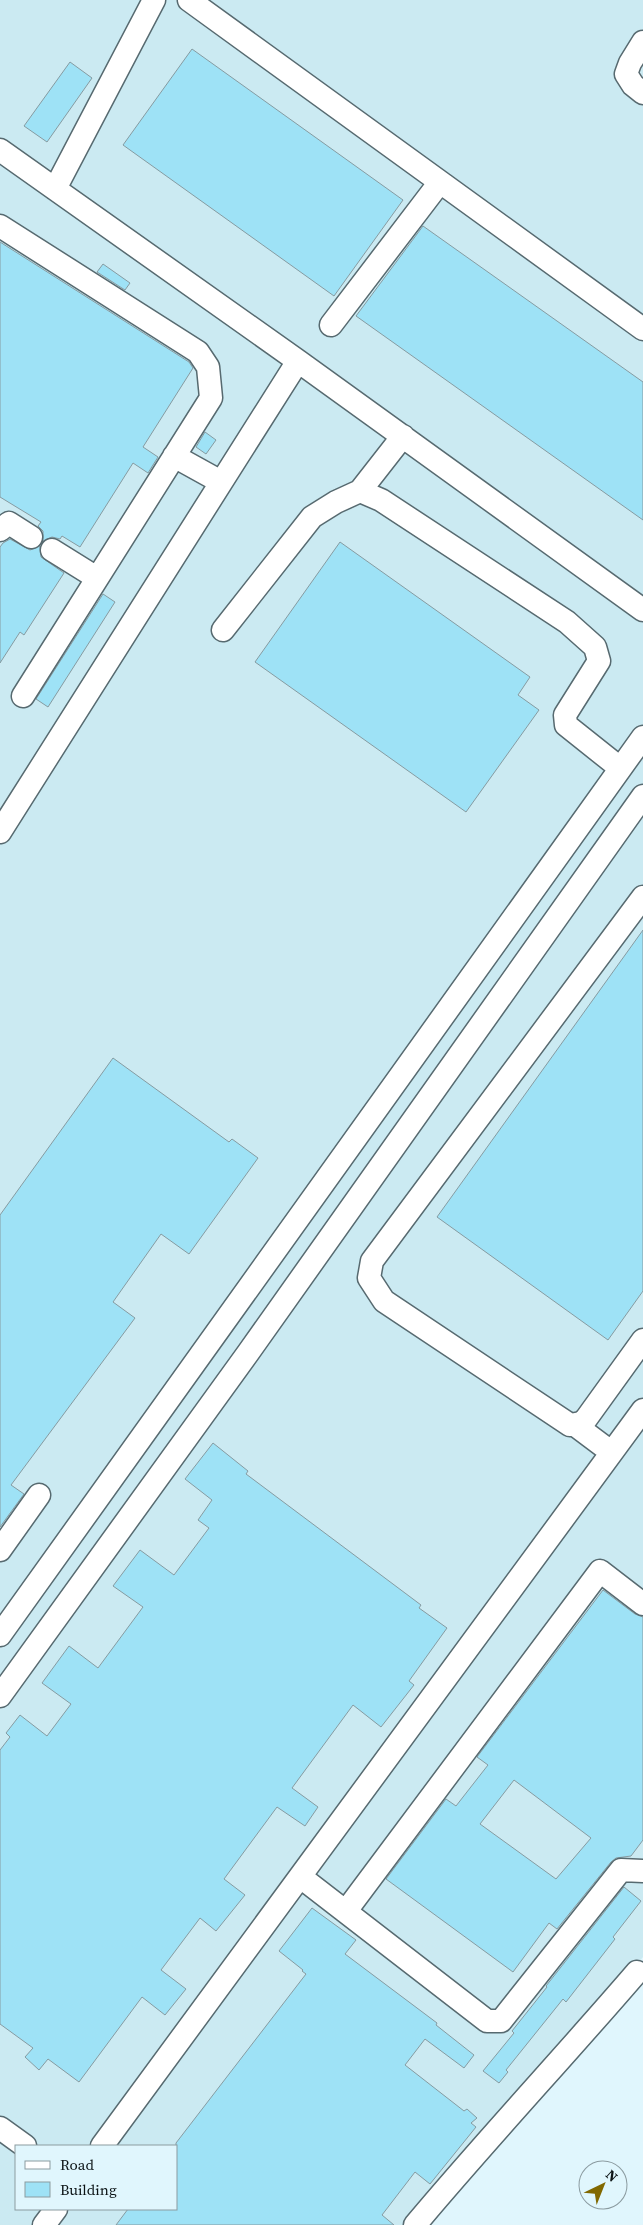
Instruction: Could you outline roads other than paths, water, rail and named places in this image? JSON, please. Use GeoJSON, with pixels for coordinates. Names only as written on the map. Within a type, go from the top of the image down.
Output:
{"type":"FeatureCollection","features":[{"type":"Feature","properties":{"kind":"street"},"geometry":{"type":"LineString","coordinates":[[55,189],[154,0]]}},
{"type":"Feature","properties":{"kind":"street"},"geometry":{"type":"LineString","coordinates":[[189,0],[643,329]]}},
{"type":"Feature","properties":{"kind":"street"},"geometry":{"type":"LineString","coordinates":[[643,42],[630,63],[626,74],[633,85],[643,93]]}},
{"type":"Feature","properties":{"kind":"street"},"geometry":{"type":"LineString","coordinates":[[0,150],[298,361],[643,610]]}},
{"type":"Feature","properties":{"kind":"street"},"geometry":{"type":"LineString","coordinates":[[331,325],[440,182]]}},
{"type":"Feature","properties":{"kind":"street"},"geometry":{"type":"LineString","coordinates":[[0,226],[198,352],[208,367],[211,398],[23,696]]}},
{"type":"Feature","properties":{"kind":"street"},"geometry":{"type":"LineString","coordinates":[[0,832],[298,361]]}},
{"type":"Feature","properties":{"kind":"street"},"geometry":{"type":"LineString","coordinates":[[223,630],[312,517],[336,502],[360,491],[402,436]]}},
{"type":"Feature","properties":{"kind":"street"},"geometry":{"type":"LineString","coordinates":[[174,456],[221,482]]}},
{"type":"Feature","properties":{"kind":"street"},"geometry":{"type":"LineString","coordinates":[[360,491],[381,500],[567,622],[595,647],[599,661],[565,715],[564,720],[566,725],[620,768]]}},
{"type":"Feature","properties":{"kind":"street"},"geometry":{"type":"LineString","coordinates":[[0,530],[9,523],[31,537]]}},
{"type":"Feature","properties":{"kind":"street"},"geometry":{"type":"LineString","coordinates":[[52,550],[97,578]]}},
{"type":"Feature","properties":{"kind":"street"},"geometry":{"type":"LineString","coordinates":[[0,1635],[643,737]]}},
{"type":"Feature","properties":{"kind":"street"},"geometry":{"type":"LineString","coordinates":[[0,1696],[248,1353],[643,796]]}},
{"type":"Feature","properties":{"kind":"street"},"geometry":{"type":"LineString","coordinates":[[643,897],[372,1262],[369,1278],[384,1301],[570,1425],[576,1425],[586,1419],[643,1340]]}},
{"type":"Feature","properties":{"kind":"street"},"geometry":{"type":"LineString","coordinates":[[218,1331],[248,1353]]}},
{"type":"Feature","properties":{"kind":"street"},"geometry":{"type":"LineString","coordinates":[[103,2145],[302,1878],[643,1410]]}},
{"type":"Feature","properties":{"kind":"street"},"geometry":{"type":"LineString","coordinates":[[576,1425],[611,1452]]}},
{"type":"Feature","properties":{"kind":"street"},"geometry":{"type":"LineString","coordinates":[[0,1550],[39,1495]]}},
{"type":"Feature","properties":{"kind":"street"},"geometry":{"type":"LineString","coordinates":[[346,1910],[600,1571],[643,1604]]}},
{"type":"Feature","properties":{"kind":"street"},"geometry":{"type":"LineString","coordinates":[[302,1878],[488,2021],[501,2021],[621,1870],[643,1871]]}},
{"type":"Feature","properties":{"kind":"street"},"geometry":{"type":"LineString","coordinates":[[414,2225],[462,2169],[575,2045],[637,1972]]}},
{"type":"Feature","properties":{"kind":"street"},"geometry":{"type":"LineString","coordinates":[[0,2128],[24,2145]]}},
{"type":"Feature","properties":{"kind":"street"},"geometry":{"type":"LineString","coordinates":[[44,2225],[55,2210]]}}]}
